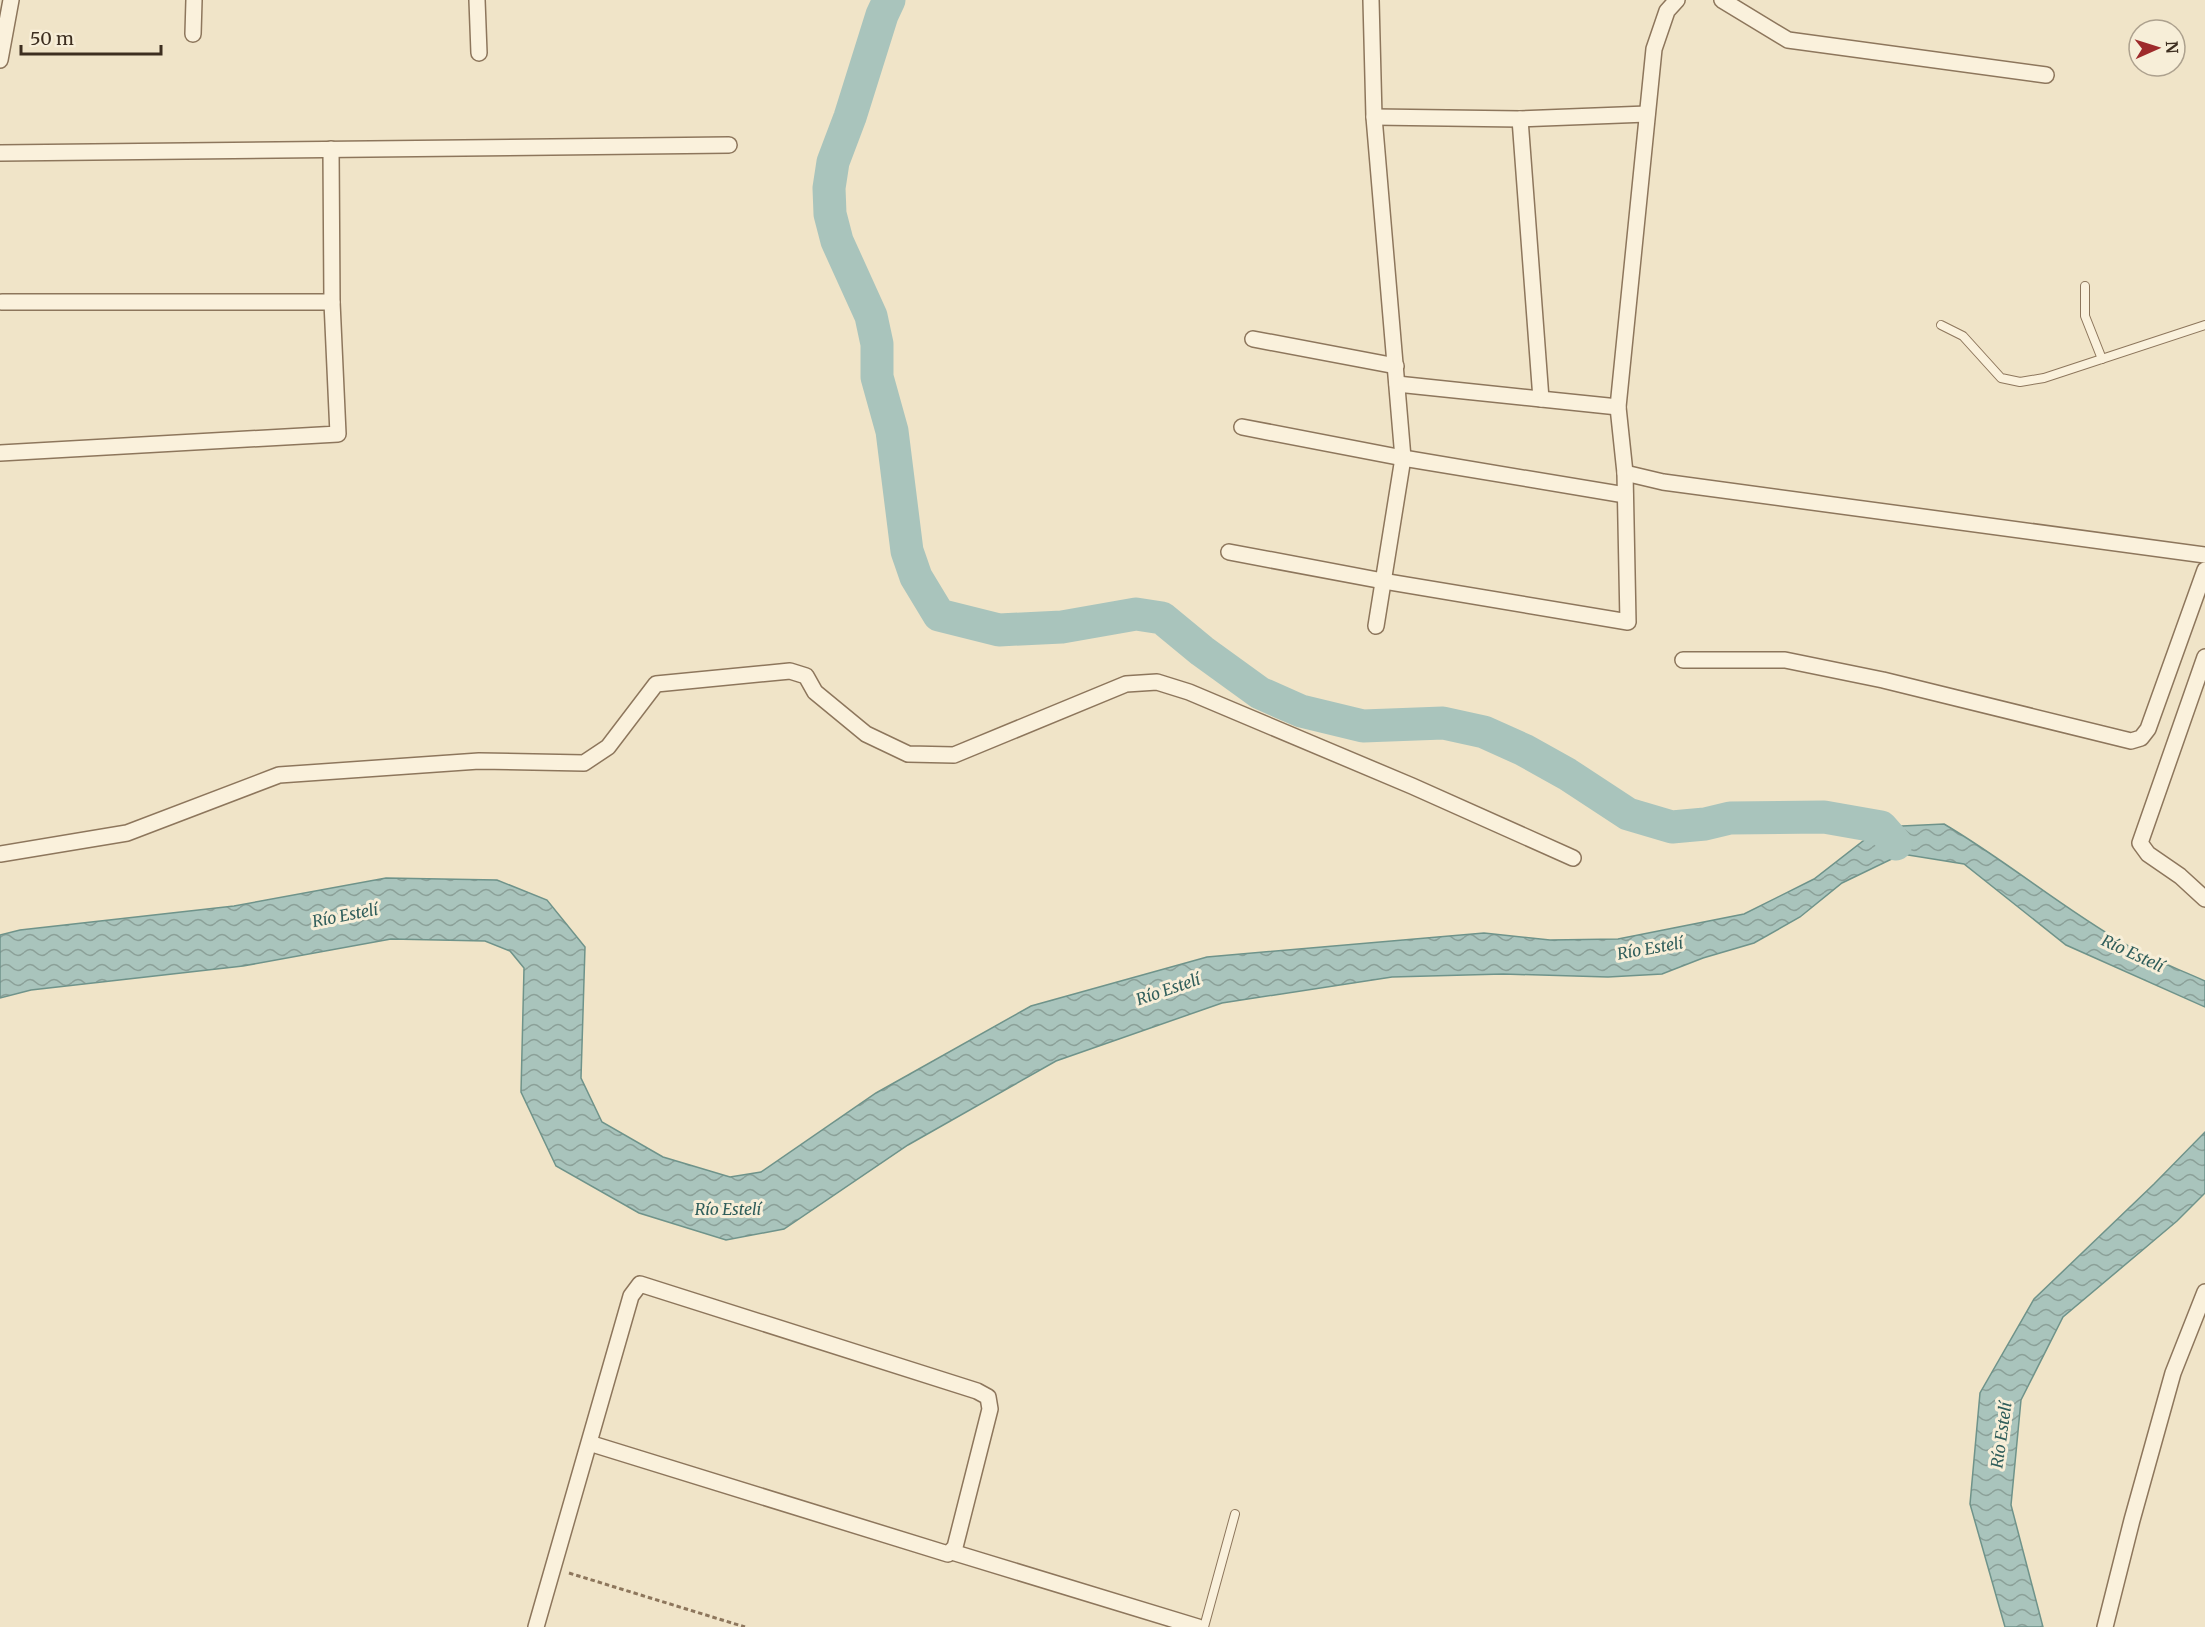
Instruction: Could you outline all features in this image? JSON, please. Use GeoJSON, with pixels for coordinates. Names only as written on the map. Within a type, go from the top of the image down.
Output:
{"type":"FeatureCollection","features":[{"type":"Feature","properties":{"kind":"street"},"geometry":{"type":"LineString","coordinates":[[0,60],[3,22],[11,0]]}},
{"type":"Feature","properties":{"kind":"street"},"geometry":{"type":"LineString","coordinates":[[193,34],[194,0]]}},
{"type":"Feature","properties":{"kind":"street"},"geometry":{"type":"LineString","coordinates":[[477,0],[479,54]]}},
{"type":"Feature","properties":{"kind":"street"},"geometry":{"type":"LineString","coordinates":[[1371,0],[1374,117],[1403,458],[1376,626]]}},
{"type":"Feature","properties":{"kind":"street"},"geometry":{"type":"LineString","coordinates":[[1229,552],[1383,581],[1628,622],[1625,472],[1618,407],[1654,49],[1667,11],[1677,0]]}},
{"type":"Feature","properties":{"kind":"street"},"geometry":{"type":"LineString","coordinates":[[1722,0],[1788,39],[2046,75]]}},
{"type":"Feature","properties":{"kind":"street"},"geometry":{"type":"LineString","coordinates":[[1374,117],[1520,120],[1647,114]]}},
{"type":"Feature","properties":{"kind":"street"},"geometry":{"type":"LineString","coordinates":[[1520,120],[1541,399]]}},
{"type":"Feature","properties":{"kind":"street"},"geometry":{"type":"LineString","coordinates":[[0,153],[729,146]]}},
{"type":"Feature","properties":{"kind":"street"},"geometry":{"type":"LineString","coordinates":[[0,453],[338,434],[332,302],[332,149]]}},
{"type":"Feature","properties":{"kind":"street"},"geometry":{"type":"LineString","coordinates":[[2,302],[332,302]]}},
{"type":"Feature","properties":{"kind":"street"},"geometry":{"type":"LineString","coordinates":[[1253,339],[1396,366]]}},
{"type":"Feature","properties":{"kind":"street"},"geometry":{"type":"LineString","coordinates":[[1397,384],[1618,407]]}},
{"type":"Feature","properties":{"kind":"street"},"geometry":{"type":"LineString","coordinates":[[1242,427],[1403,458],[1625,495]]}},
{"type":"Feature","properties":{"kind":"street"},"geometry":{"type":"LineString","coordinates":[[1625,472],[1663,482],[2205,555]]}},
{"type":"Feature","properties":{"kind":"street"},"geometry":{"type":"LineString","coordinates":[[1683,660],[1785,660],[1883,680],[2131,741],[2141,738],[2148,729],[2205,570]]}},
{"type":"Feature","properties":{"kind":"street"},"geometry":{"type":"LineString","coordinates":[[2205,657],[2140,843],[2148,854],[2180,876],[2205,899]]}},
{"type":"Feature","properties":{"kind":"street"},"geometry":{"type":"LineString","coordinates":[[0,854],[127,833],[279,775],[479,761],[584,763],[608,747],[656,684],[790,670],[806,676],[815,692],[866,734],[908,754],[954,754],[1126,684],[1157,682],[1210,700],[1573,858]]}},
{"type":"Feature","properties":{"kind":"street"},"geometry":{"type":"LineString","coordinates":[[536,1627],[631,1296],[640,1284],[977,1391],[988,1397],[990,1409],[952,1552]]}},
{"type":"Feature","properties":{"kind":"street"},"geometry":{"type":"LineString","coordinates":[[2105,1627],[2173,1373],[2205,1292]]}},
{"type":"Feature","properties":{"kind":"street"},"geometry":{"type":"LineString","coordinates":[[589,1443],[948,1554],[952,1552],[1198,1627]]}},
{"type":"Feature","properties":{"kind":"lane"},"geometry":{"type":"LineString","coordinates":[[2085,286],[2085,316],[2102,359]]}},
{"type":"Feature","properties":{"kind":"lane"},"geometry":{"type":"LineString","coordinates":[[1941,324],[1963,336],[2001,378],[2020,382],[2044,378],[2205,325]]}},
{"type":"Feature","properties":{"kind":"lane"},"geometry":{"type":"LineString","coordinates":[[1204,1627],[1235,1514]]}},
{"type":"Feature","properties":{"kind":"path"},"geometry":{"type":"LineString","coordinates":[[553,1568],[745,1627]]}},
{"type":"Feature","properties":{"kind":"water","name":"Río Estelí"},"geometry":{"type":"Polygon","coordinates":[[[1944,824],[2125,944],[2205,981],[2205,1007],[2066,945],[1964,864],[1902,854],[1842,883],[1800,917],[1754,943],[1703,958],[1662,974],[1608,977],[1503,974],[1392,977],[1222,1003],[1056,1061],[908,1145],[784,1229],[726,1240],[639,1213],[556,1166],[521,1092],[524,968],[510,951],[485,941],[391,939],[243,966],[31,990],[0,998],[0,935],[20,930],[234,906],[386,878],[497,880],[547,900],[585,947],[581,1078],[602,1122],[663,1157],[730,1177],[761,1172],[876,1093],[1031,1006],[1207,957],[1484,933],[1550,940],[1618,939],[1744,914],[1814,879],[1881,827],[1944,824]]]}},
{"type":"Feature","properties":{"kind":"water","name":"Río Estelí"},"geometry":{"type":"Polygon","coordinates":[[[2205,1132],[2205,1193],[2177,1221],[2063,1317],[2021,1400],[2011,1505],[2043,1627],[2005,1627],[1970,1504],[1980,1393],[2034,1299],[2205,1132]]]}},
{"type":"Feature","properties":{"kind":"waterway"},"geometry":{"type":"LineString","coordinates":[[889,0],[833,162],[829,188],[830,214],[837,241],[871,316],[877,344],[877,377],[892,431],[907,551],[916,577],[939,615],[999,630],[1062,627],[1136,614],[1162,618],[1202,651],[1260,693],[1301,711],[1363,726],[1443,723],[1484,732],[1524,750],[1567,774],[1628,814],[1672,827],[1705,824],[1730,818],[1824,817],[1881,827],[1896,844]]}}]}
